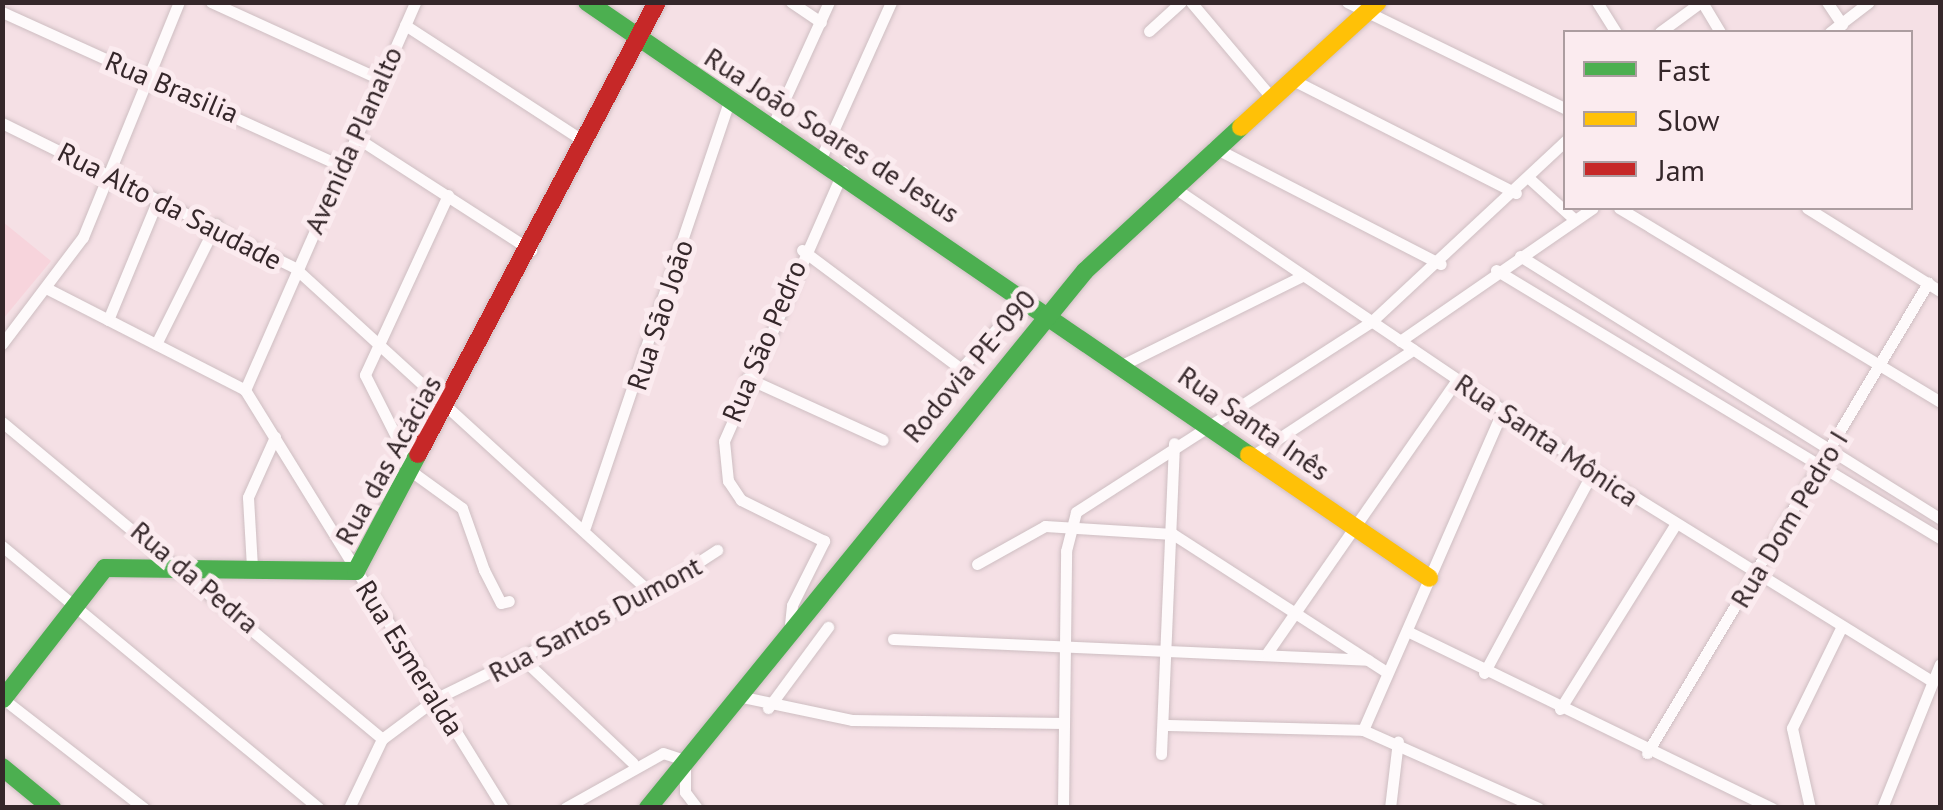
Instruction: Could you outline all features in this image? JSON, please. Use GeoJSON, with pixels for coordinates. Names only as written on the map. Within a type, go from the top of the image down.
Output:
{"type":"FeatureCollection","features":[{"type":"Feature","properties":{"kind":"main road","name":"Rua João Soares de Jesus"},"geometry":{"type":"LineString","coordinates":[[586,2],[770,129],[842,170],[1048,312]]}},
{"type":"Feature","properties":{"kind":"main road","name":"Rua das Acácias"},"geometry":{"type":"LineString","coordinates":[[3,699],[104,568],[183,564],[356,571],[448,412],[657,2]]}},
{"type":"Feature","properties":{"kind":"main road","name":"Rodovia PE-090"},"geometry":{"type":"LineString","coordinates":[[648,808],[1048,312],[1170,185],[1372,8]]}},
{"type":"Feature","properties":{"kind":"main road","name":"Rua Santa Inês"},"geometry":{"type":"LineString","coordinates":[[1048,312],[1429,578]]}},
{"type":"Feature","properties":{"kind":"main road"},"geometry":{"type":"LineString","coordinates":[[2,767],[52,808]]}},
{"type":"Feature","properties":{"kind":"street"},"geometry":{"type":"LineString","coordinates":[[2,344],[48,289],[110,174],[179,2]]}},
{"type":"Feature","properties":{"kind":"street"},"geometry":{"type":"LineString","coordinates":[[211,2],[378,78]]}},
{"type":"Feature","properties":{"kind":"street","name":"Avenida Planalto"},"geometry":{"type":"LineString","coordinates":[[245,390],[340,164],[415,2]]}},
{"type":"Feature","properties":{"kind":"street"},"geometry":{"type":"LineString","coordinates":[[791,2],[821,22]]}},
{"type":"Feature","properties":{"kind":"street"},"geometry":{"type":"LineString","coordinates":[[770,129],[829,2]]}},
{"type":"Feature","properties":{"kind":"street"},"geometry":{"type":"LineString","coordinates":[[821,158],[891,2]]}},
{"type":"Feature","properties":{"kind":"street"},"geometry":{"type":"LineString","coordinates":[[1150,31],[1181,2]]}},
{"type":"Feature","properties":{"kind":"street"},"geometry":{"type":"LineString","coordinates":[[1191,2],[1271,97]]}},
{"type":"Feature","properties":{"kind":"street"},"geometry":{"type":"LineString","coordinates":[[1347,2],[1372,8],[1563,108]]}},
{"type":"Feature","properties":{"kind":"street"},"geometry":{"type":"LineString","coordinates":[[1597,2],[1615,30]]}},
{"type":"Feature","properties":{"kind":"street"},"geometry":{"type":"LineString","coordinates":[[1663,30],[1702,2],[1719,30]]}},
{"type":"Feature","properties":{"kind":"street"},"geometry":{"type":"LineString","coordinates":[[1827,2],[1842,24]]}},
{"type":"Feature","properties":{"kind":"street"},"geometry":{"type":"LineString","coordinates":[[1833,30],[1869,2]]}},
{"type":"Feature","properties":{"kind":"street","name":"Rua Brasilia"},"geometry":{"type":"LineString","coordinates":[[2,12],[340,164]]}},
{"type":"Feature","properties":{"kind":"street"},"geometry":{"type":"LineString","coordinates":[[405,25],[585,142]]}},
{"type":"Feature","properties":{"kind":"street"},"geometry":{"type":"LineString","coordinates":[[1293,80],[1516,193]]}},
{"type":"Feature","properties":{"kind":"street","name":"Rua São João"},"geometry":{"type":"LineString","coordinates":[[585,528],[729,101]]}},
{"type":"Feature","properties":{"kind":"street","name":"Rua Alto da Saudade"},"geometry":{"type":"LineString","coordinates":[[2,123],[216,224],[295,268],[448,412],[585,528],[651,593]]}},
{"type":"Feature","properties":{"kind":"street"},"geometry":{"type":"LineString","coordinates":[[354,136],[532,250]]}},
{"type":"Feature","properties":{"kind":"street"},"geometry":{"type":"LineString","coordinates":[[1063,808],[1070,524],[1107,484],[1370,322],[1441,264],[1532,180],[1563,144]]}},
{"type":"Feature","properties":{"kind":"street"},"geometry":{"type":"LineString","coordinates":[[1213,147],[1441,264]]}},
{"type":"Feature","properties":{"kind":"street","name":"Rua São Pedro"},"geometry":{"type":"LineString","coordinates":[[789,634],[792,605],[824,546],[740,500],[728,481],[724,441],[802,250],[842,170]]}},
{"type":"Feature","properties":{"kind":"street"},"geometry":{"type":"LineString","coordinates":[[1532,180],[1563,209]]}},
{"type":"Feature","properties":{"kind":"street","name":"Rua Santa Mônica"},"geometry":{"type":"LineString","coordinates":[[1170,185],[1593,471],[1932,681]]}},
{"type":"Feature","properties":{"kind":"street"},"geometry":{"type":"LineString","coordinates":[[448,195],[374,342],[365,374],[415,474],[462,508],[484,570],[501,603],[509,601]]}},
{"type":"Feature","properties":{"kind":"street"},"geometry":{"type":"LineString","coordinates":[[108,320],[158,199]]}},
{"type":"Feature","properties":{"kind":"street"},"geometry":{"type":"LineString","coordinates":[[1564,210],[1574,219]]}},
{"type":"Feature","properties":{"kind":"street"},"geometry":{"type":"LineString","coordinates":[[1400,341],[1496,270],[1590,210]]}},
{"type":"Feature","properties":{"kind":"street"},"geometry":{"type":"LineString","coordinates":[[1622,210],[1940,402]]}},
{"type":"Feature","properties":{"kind":"street"},"geometry":{"type":"LineString","coordinates":[[1810,210],[1940,291]]}},
{"type":"Feature","properties":{"kind":"street"},"geometry":{"type":"LineString","coordinates":[[156,344],[216,224]]}},
{"type":"Feature","properties":{"kind":"street"},"geometry":{"type":"LineString","coordinates":[[802,250],[961,368],[1025,297]]}},
{"type":"Feature","properties":{"kind":"street"},"geometry":{"type":"LineString","coordinates":[[1520,256],[1940,518]]}},
{"type":"Feature","properties":{"kind":"street"},"geometry":{"type":"LineString","coordinates":[[1496,270],[1940,538]]}},
{"type":"Feature","properties":{"kind":"street"},"geometry":{"type":"LineString","coordinates":[[1124,364],[1302,276]]}},
{"type":"Feature","properties":{"kind":"street","name":"Rua Dom Pedro I"},"geometry":{"type":"LineString","coordinates":[[1646,753],[1832,449],[1928,283]]}},
{"type":"Feature","properties":{"kind":"street"},"geometry":{"type":"LineString","coordinates":[[48,289],[245,390]]}},
{"type":"Feature","properties":{"kind":"street"},"geometry":{"type":"LineString","coordinates":[[1252,456],[1413,350]]}},
{"type":"Feature","properties":{"kind":"street"},"geometry":{"type":"LineString","coordinates":[[747,378],[883,440]]}},
{"type":"Feature","properties":{"kind":"street"},"geometry":{"type":"LineString","coordinates":[[1709,398],[1718,378]]}},
{"type":"Feature","properties":{"kind":"street"},"geometry":{"type":"LineString","coordinates":[[1267,653],[1300,612],[1457,380]]}},
{"type":"Feature","properties":{"kind":"street","name":"Rua Esmeralda"},"geometry":{"type":"LineString","coordinates":[[245,390],[504,808]]}},
{"type":"Feature","properties":{"kind":"street"},"geometry":{"type":"LineString","coordinates":[[1362,730],[1503,410]]}},
{"type":"Feature","properties":{"kind":"street","name":"Rua da Pedra"},"geometry":{"type":"LineString","coordinates":[[2,422],[183,564],[382,739]]}},
{"type":"Feature","properties":{"kind":"street"},"geometry":{"type":"LineString","coordinates":[[252,567],[248,496],[274,437]]}},
{"type":"Feature","properties":{"kind":"street"},"geometry":{"type":"LineString","coordinates":[[1161,754],[1174,443]]}},
{"type":"Feature","properties":{"kind":"street"},"geometry":{"type":"LineString","coordinates":[[1484,673],[1593,471]]}},
{"type":"Feature","properties":{"kind":"street"},"geometry":{"type":"LineString","coordinates":[[977,564],[1034,529],[1070,524],[1173,534],[1300,612],[1386,672]]}},
{"type":"Feature","properties":{"kind":"street"},"geometry":{"type":"LineString","coordinates":[[1560,709],[1676,525]]}},
{"type":"Feature","properties":{"kind":"street"},"geometry":{"type":"LineString","coordinates":[[2,546],[319,808]]}},
{"type":"Feature","properties":{"kind":"street","name":"Rua Santos Dumont"},"geometry":{"type":"LineString","coordinates":[[352,805],[382,739],[437,698],[651,593],[717,550]]}},
{"type":"Feature","properties":{"kind":"street"},"geometry":{"type":"LineString","coordinates":[[768,708],[828,628]]}},
{"type":"Feature","properties":{"kind":"street"},"geometry":{"type":"LineString","coordinates":[[1810,808],[1792,728],[1842,628]]}},
{"type":"Feature","properties":{"kind":"street"},"geometry":{"type":"LineString","coordinates":[[1407,631],[1646,753],[1772,808]]}},
{"type":"Feature","properties":{"kind":"street"},"geometry":{"type":"LineString","coordinates":[[893,639],[1368,660]]}},
{"type":"Feature","properties":{"kind":"street"},"geometry":{"type":"LineString","coordinates":[[523,659],[633,763]]}},
{"type":"Feature","properties":{"kind":"street"},"geometry":{"type":"LineString","coordinates":[[1882,808],[1940,664]]}},
{"type":"Feature","properties":{"kind":"street"},"geometry":{"type":"LineString","coordinates":[[738,696],[768,708],[931,724],[1064,723]]}},
{"type":"Feature","properties":{"kind":"street"},"geometry":{"type":"LineString","coordinates":[[3,699],[144,808]]}},
{"type":"Feature","properties":{"kind":"street"},"geometry":{"type":"LineString","coordinates":[[1164,726],[1362,730],[1398,740],[1538,808]]}},
{"type":"Feature","properties":{"kind":"street"},"geometry":{"type":"LineString","coordinates":[[1390,808],[1398,740]]}},
{"type":"Feature","properties":{"kind":"street"},"geometry":{"type":"LineString","coordinates":[[565,808],[633,763],[663,753],[686,760],[693,806]]}},
{"type":"Feature","properties":{"kind":"shaded area"},"geometry":{"type":"Polygon","coordinates":[[[3,222],[51,261],[3,319],[3,222]]]}},
{"type":"Feature","properties":{"kind":"traffic: fast"},"geometry":{"type":"LineString","coordinates":[[587,2],[1249,455]]}},
{"type":"Feature","properties":{"kind":"traffic: fast"},"geometry":{"type":"LineString","coordinates":[[648,808],[1085,271],[1241,127]]}},
{"type":"Feature","properties":{"kind":"traffic: fast"},"geometry":{"type":"LineString","coordinates":[[3,699],[105,568],[356,571],[418,454]]}},
{"type":"Feature","properties":{"kind":"traffic: fast"},"geometry":{"type":"LineString","coordinates":[[2,767],[52,808]]}},
{"type":"Feature","properties":{"kind":"traffic: slow"},"geometry":{"type":"LineString","coordinates":[[1241,127],[1378,2]]}},
{"type":"Feature","properties":{"kind":"traffic: slow"},"geometry":{"type":"LineString","coordinates":[[1249,455],[1429,578]]}},
{"type":"Feature","properties":{"kind":"traffic: jam"},"geometry":{"type":"LineString","coordinates":[[418,454],[657,2]]}}]}
